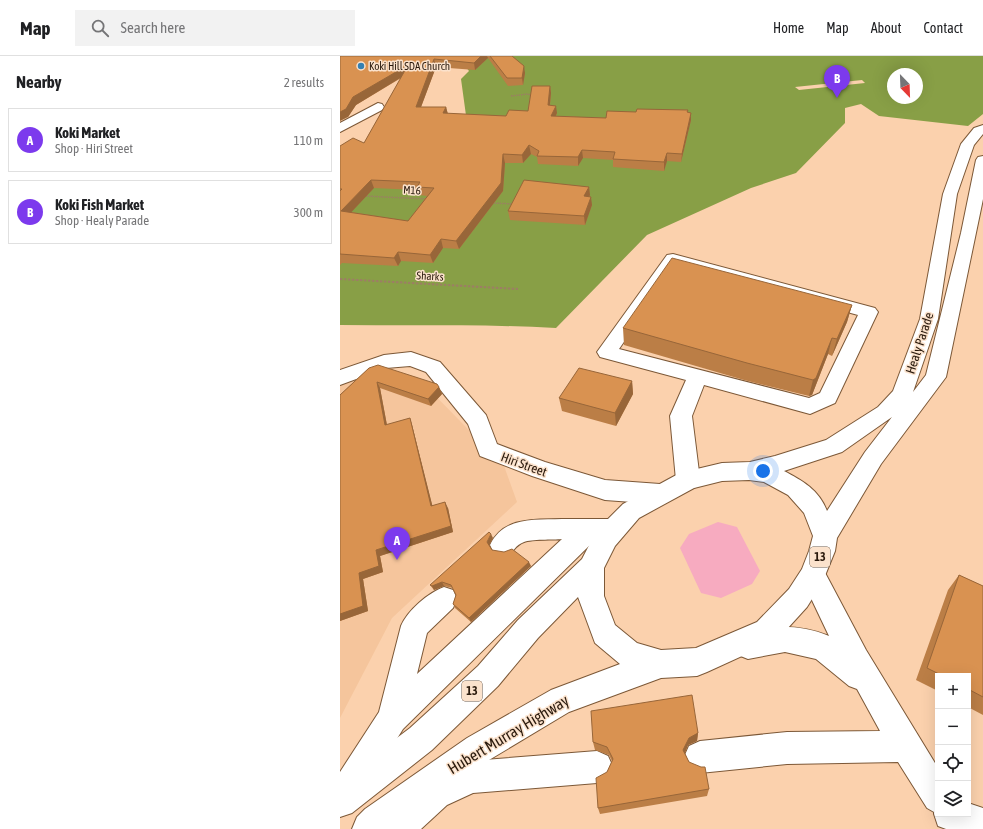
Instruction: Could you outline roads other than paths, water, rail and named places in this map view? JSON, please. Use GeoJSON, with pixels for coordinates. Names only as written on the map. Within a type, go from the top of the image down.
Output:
{"type":"FeatureCollection","features":[{"type":"Feature","properties":{"kind":"main road"},"geometry":{"type":"LineString","coordinates":[[340,128],[378,107]]}},
{"type":"Feature","properties":{"kind":"main road","name":"Healy Parade"},"geometry":{"type":"LineString","coordinates":[[749,471],[775,465],[834,446],[885,412],[902,394],[929,319],[950,194],[968,144],[979,131],[983,129]]}},
{"type":"Feature","properties":{"kind":"main road","name":"Healy Parade"},"geometry":{"type":"LineString","coordinates":[[825,536],[873,458],[936,377],[970,232],[983,160]]}},
{"type":"Feature","properties":{"kind":"main road"},"geometry":{"type":"LineString","coordinates":[[673,260],[869,312],[828,398],[810,406],[698,376],[607,352],[673,260]]}},
{"type":"Feature","properties":{"kind":"main road","name":"Hiri Street"},"geometry":{"type":"LineString","coordinates":[[340,378],[384,362],[411,359],[434,367],[478,421],[488,450],[540,470],[605,490],[660,494]]}},
{"type":"Feature","properties":{"kind":"main road"},"geometry":{"type":"LineString","coordinates":[[688,480],[681,416],[698,376]]}},
{"type":"Feature","properties":{"kind":"main road","name":"Hubert Murray Highway"},"geometry":{"type":"LineString","coordinates":[[340,801],[421,739],[488,676],[528,629],[591,567],[606,538],[602,529],[631,511],[688,480],[722,472],[749,471],[768,474],[796,488],[814,508],[825,536],[822,551],[813,575],[798,598],[767,631],[697,662],[661,664],[561,700],[478,749],[436,777],[377,821],[369,829]]}},
{"type":"Feature","properties":{"kind":"main road"},"geometry":{"type":"LineString","coordinates":[[503,545],[518,532],[562,529],[602,529]]}},
{"type":"Feature","properties":{"kind":"main road"},"geometry":{"type":"LineString","coordinates":[[340,801],[392,718],[602,529]]}},
{"type":"Feature","properties":{"kind":"main road","name":"Hubert Murray Highway"},"geometry":{"type":"LineString","coordinates":[[591,567],[591,596],[605,634],[629,654],[661,664]]}},
{"type":"Feature","properties":{"kind":"main road"},"geometry":{"type":"LineString","coordinates":[[813,575],[844,638],[873,690],[905,746],[935,792]]}},
{"type":"Feature","properties":{"kind":"main road"},"geometry":{"type":"LineString","coordinates":[[392,718],[415,626],[444,599]]}},
{"type":"Feature","properties":{"kind":"main road"},"geometry":{"type":"LineString","coordinates":[[733,647],[785,639],[823,647],[847,665],[873,690]]}},
{"type":"Feature","properties":{"kind":"main road"},"geometry":{"type":"LineString","coordinates":[[700,757],[787,748],[905,746]]}},
{"type":"Feature","properties":{"kind":"main road"},"geometry":{"type":"LineString","coordinates":[[396,829],[436,794],[471,777],[597,767]]}},
{"type":"Feature","properties":{"kind":"main road"},"geometry":{"type":"LineString","coordinates":[[959,817],[983,825]]}},
{"type":"Feature","properties":{"kind":"place","name":"Koki Hill SDA Church"},"geometry":{"type":"Point","coordinates":[361,66]}},
{"type":"Feature","properties":{"kind":"place","name":"Koki Fish Market"},"geometry":{"type":"Point","coordinates":[837,98]}},
{"type":"Feature","properties":{"kind":"place","name":"Koki Market"},"geometry":{"type":"Point","coordinates":[397,560]}}]}
